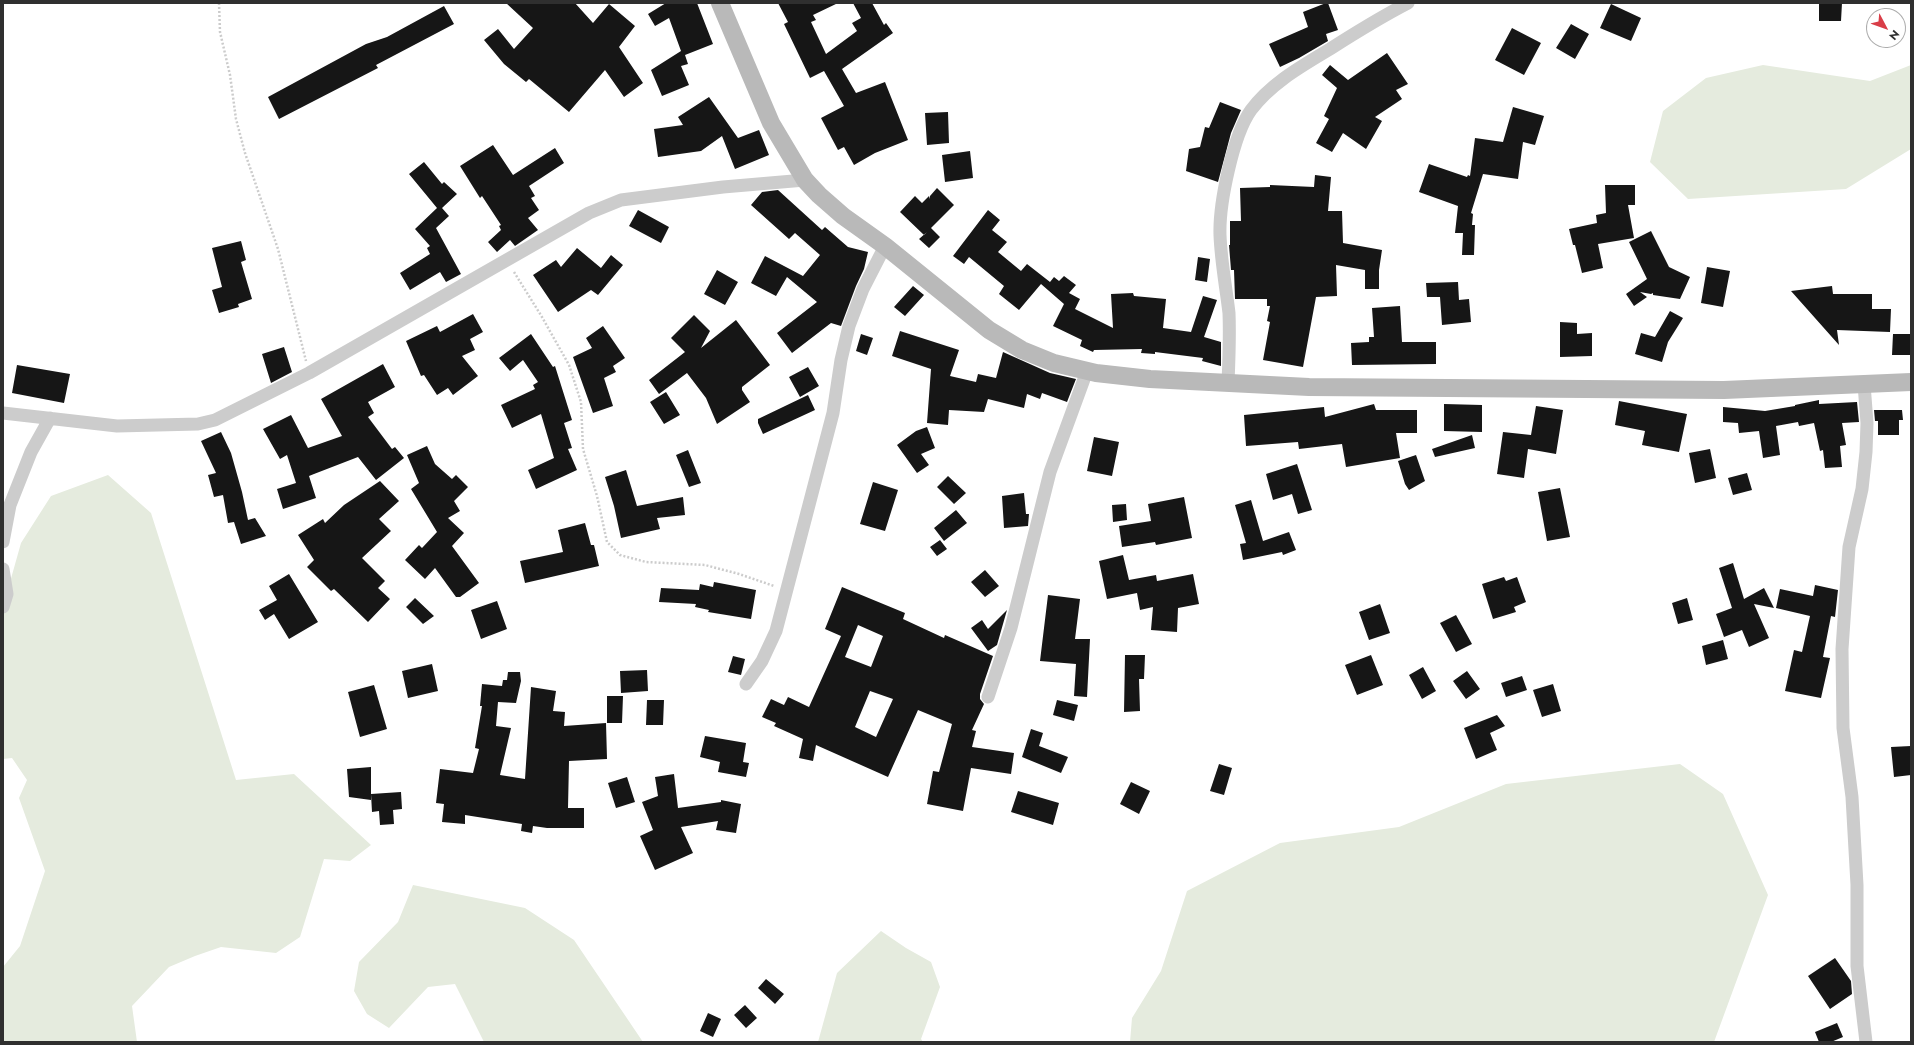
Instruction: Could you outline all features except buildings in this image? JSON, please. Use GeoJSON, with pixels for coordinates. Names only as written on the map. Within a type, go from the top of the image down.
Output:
{"type":"FeatureCollection","features":[{"type":"Feature","properties":{"kind":"street"},"geometry":{"type":"LineString","coordinates":[[720,3],[771,122],[805,180],[819,195],[843,216],[885,246],[995,334],[1022,350],[1054,363],[1087,371],[1150,379],[1309,386],[1724,390],[1911,382]]}},
{"type":"Feature","properties":{"kind":"street"},"geometry":{"type":"LineString","coordinates":[[1228,383],[1230,337],[1222,265],[1220,233],[1221,215],[1228,170],[1239,135],[1250,111],[1266,92],[1300,67],[1365,27],[1408,3]]}},
{"type":"Feature","properties":{"kind":"street"},"geometry":{"type":"LineString","coordinates":[[3,413],[117,426],[198,424],[215,420],[309,373],[506,259],[589,213],[621,200],[722,187],[805,180]]}},
{"type":"Feature","properties":{"kind":"street"},"geometry":{"type":"LineString","coordinates":[[746,684],[762,661],[776,631],[833,413],[841,360],[849,326],[863,289],[885,246]]}},
{"type":"Feature","properties":{"kind":"street"},"geometry":{"type":"LineString","coordinates":[[988,697],[1011,628],[1050,472],[1087,371]]}},
{"type":"Feature","properties":{"kind":"street"},"geometry":{"type":"LineString","coordinates":[[1864,384],[1867,423],[1866,452],[1862,489],[1849,547],[1842,650],[1843,728],[1852,797],[1857,885],[1857,966],[1866,1042]]}},
{"type":"Feature","properties":{"kind":"street"},"geometry":{"type":"LineString","coordinates":[[3,542],[10,505],[31,452],[50,418]]}},
{"type":"Feature","properties":{"kind":"street"},"geometry":{"type":"LineString","coordinates":[[3,569],[7,594],[3,607]]}},
{"type":"Feature","properties":{"kind":"path"},"geometry":{"type":"LineString","coordinates":[[219,3],[220,32],[230,74],[236,119],[245,153],[278,249],[309,373]]}},
{"type":"Feature","properties":{"kind":"path"},"geometry":{"type":"LineString","coordinates":[[506,259],[542,317],[568,365],[580,402],[583,449],[597,496],[607,542],[620,555],[646,562],[705,565],[739,574],[787,591],[786,596]]}},
{"type":"Feature","properties":{"kind":"shaded area"},"geometry":{"type":"Polygon","coordinates":[[[1763,65],[1870,81],[1911,65],[1911,149],[1846,189],[1688,199],[1650,162],[1663,111],[1706,78],[1763,65]]]}},
{"type":"Feature","properties":{"kind":"shaded area"},"geometry":{"type":"Polygon","coordinates":[[[108,475],[151,513],[236,780],[294,774],[371,845],[350,861],[324,859],[300,937],[276,953],[221,947],[169,967],[132,1006],[137,1042],[3,1042],[3,967],[20,946],[45,871],[19,798],[27,780],[12,758],[3,759],[3,607],[21,543],[51,496],[108,475]]]}},
{"type":"Feature","properties":{"kind":"shaded area"},"geometry":{"type":"Polygon","coordinates":[[[1680,764],[1723,794],[1768,895],[1714,1042],[1130,1042],[1132,1018],[1161,971],[1187,891],[1280,843],[1399,827],[1506,784],[1680,764]]]}},
{"type":"Feature","properties":{"kind":"shaded area"},"geometry":{"type":"Polygon","coordinates":[[[413,885],[525,908],[574,940],[643,1042],[484,1042],[455,984],[428,987],[389,1028],[367,1014],[354,991],[359,962],[398,922],[413,885]]]}},
{"type":"Feature","properties":{"kind":"shaded area"},"geometry":{"type":"Polygon","coordinates":[[[881,931],[906,948],[931,962],[940,987],[921,1039],[923,1042],[818,1042],[837,973],[881,931]]]}}]}
